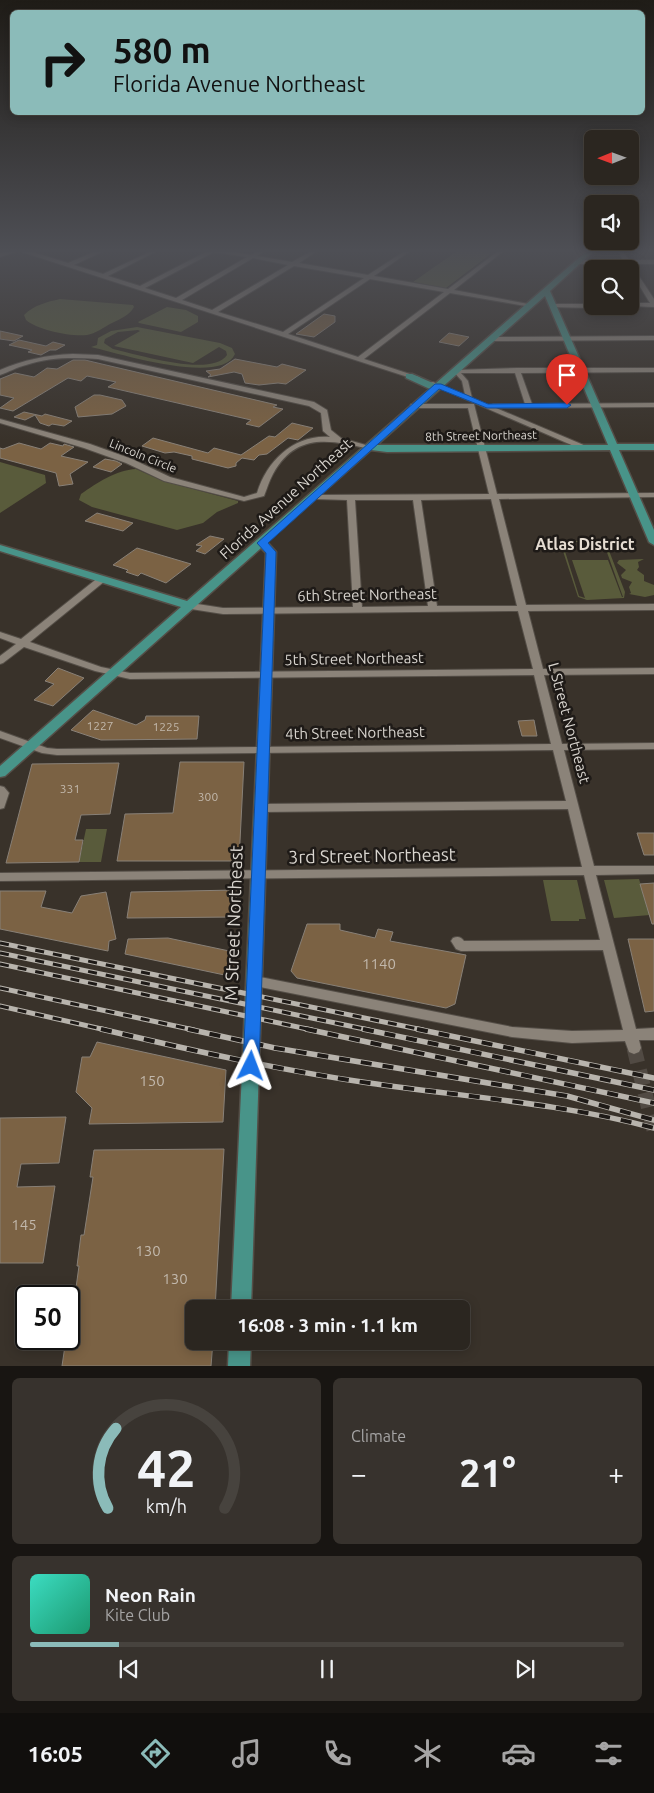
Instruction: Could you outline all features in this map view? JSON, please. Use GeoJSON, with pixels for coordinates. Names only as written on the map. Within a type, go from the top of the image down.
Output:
{"type":"FeatureCollection","features":[{"type":"Feature","properties":{"kind":"main road","name":"Florida Avenue Northeast"},"geometry":{"type":"LineString","coordinates":[[0,773],[522,313]]}},
{"type":"Feature","properties":{"kind":"main road"},"geometry":{"type":"LineString","coordinates":[[550,313],[566,339],[654,542]]}},
{"type":"Feature","properties":{"kind":"main road"},"geometry":{"type":"LineString","coordinates":[[409,376],[436,387]]}},
{"type":"Feature","properties":{"kind":"main road","name":"8th Street Northeast"},"geometry":{"type":"LineString","coordinates":[[369,447],[387,450],[654,447]]}},
{"type":"Feature","properties":{"kind":"main road","name":"M Street Northeast"},"geometry":{"type":"LineString","coordinates":[[241,1300],[271,552],[262,543]]}},
{"type":"Feature","properties":{"kind":"main road","name":"6th Street Northeast"},"geometry":{"type":"LineString","coordinates":[[0,548],[191,606]]}},
{"type":"Feature","properties":{"kind":"main road"},"geometry":{"type":"LineString","coordinates":[[239,1366],[240,1350]]}},
{"type":"Feature","properties":{"kind":"street"},"geometry":{"type":"LineString","coordinates":[[215,313],[409,376]]}},
{"type":"Feature","properties":{"kind":"street"},"geometry":{"type":"LineString","coordinates":[[283,335],[316,313]]}},
{"type":"Feature","properties":{"kind":"street"},"geometry":{"type":"LineString","coordinates":[[359,359],[419,313]]}},
{"type":"Feature","properties":{"kind":"street"},"geometry":{"type":"LineString","coordinates":[[491,339],[654,338]]}},
{"type":"Feature","properties":{"kind":"street","name":"Lincoln Circle"},"geometry":{"type":"LineString","coordinates":[[0,373],[14,365],[39,359],[72,356],[98,357],[311,404],[324,412],[327,431],[344,441]]}},
{"type":"Feature","properties":{"kind":"street"},"geometry":{"type":"LineString","coordinates":[[517,370],[529,406]]}},
{"type":"Feature","properties":{"kind":"street"},"geometry":{"type":"LineString","coordinates":[[456,371],[654,370]]}},
{"type":"Feature","properties":{"kind":"street","name":"L Street Northeast"},"geometry":{"type":"LineString","coordinates":[[456,371],[465,381],[632,1042]]}},
{"type":"Feature","properties":{"kind":"street"},"geometry":{"type":"LineString","coordinates":[[436,387],[470,402],[487,406],[583,448]]}},
{"type":"Feature","properties":{"kind":"street"},"geometry":{"type":"LineString","coordinates":[[414,406],[470,402]]}},
{"type":"Feature","properties":{"kind":"street"},"geometry":{"type":"LineString","coordinates":[[487,406],[654,405]]}},
{"type":"Feature","properties":{"kind":"street","name":"Lincoln Circle"},"geometry":{"type":"LineString","coordinates":[[0,421],[87,446],[129,461],[167,479],[244,499],[261,494],[269,472],[276,462],[287,452],[310,440],[326,426]]}},
{"type":"Feature","properties":{"kind":"street","name":"Lincoln Circle"},"geometry":{"type":"LineString","coordinates":[[310,440],[330,439],[369,447]]}},
{"type":"Feature","properties":{"kind":"street"},"geometry":{"type":"LineString","coordinates":[[314,496],[351,498],[654,496]]}},
{"type":"Feature","properties":{"kind":"street"},"geometry":{"type":"LineString","coordinates":[[417,497],[434,609]]}},
{"type":"Feature","properties":{"kind":"street"},"geometry":{"type":"LineString","coordinates":[[351,498],[358,610]]}},
{"type":"Feature","properties":{"kind":"street"},"geometry":{"type":"LineString","coordinates":[[0,661],[102,579]]}},
{"type":"Feature","properties":{"kind":"street","name":"6th Street Northeast"},"geometry":{"type":"LineString","coordinates":[[191,606],[218,611],[654,607]]}},
{"type":"Feature","properties":{"kind":"street","name":"5th Street Northeast"},"geometry":{"type":"LineString","coordinates":[[0,635],[114,674],[130,676],[654,671]]}},
{"type":"Feature","properties":{"kind":"street","name":"4th Street Northeast"},"geometry":{"type":"LineString","coordinates":[[0,734],[31,746],[57,752],[654,746]]}},
{"type":"Feature","properties":{"kind":"street"},"geometry":{"type":"LineString","coordinates":[[0,790],[4,793],[0,805]]}},
{"type":"Feature","properties":{"kind":"street"},"geometry":{"type":"LineString","coordinates":[[261,808],[573,804]]}},
{"type":"Feature","properties":{"kind":"street","name":"3rd Street Northeast"},"geometry":{"type":"LineString","coordinates":[[0,877],[654,870]]}},
{"type":"Feature","properties":{"kind":"street"},"geometry":{"type":"LineString","coordinates":[[457,940],[461,946],[607,945]]}},
{"type":"Feature","properties":{"kind":"street"},"geometry":{"type":"LineString","coordinates":[[255,981],[512,1032],[632,1042],[654,1034]]}},
{"type":"Feature","properties":{"kind":"green space"},"geometry":{"type":"Polygon","coordinates":[[[27,313],[129,313],[96,332],[87,335],[72,335],[38,327],[26,320],[24,315],[27,313]]]}},
{"type":"Feature","properties":{"kind":"green space"},"geometry":{"type":"Polygon","coordinates":[[[156,313],[191,313],[198,316],[198,322],[181,332],[138,322],[156,313]]]}},
{"type":"Feature","properties":{"kind":"green space"},"geometry":{"type":"Polygon","coordinates":[[[137,327],[220,343],[232,348],[235,354],[226,363],[210,367],[190,367],[168,365],[91,347],[97,345],[98,338],[111,331],[137,327]],[[140,331],[118,332],[105,339],[104,343],[113,349],[190,365],[219,362],[227,355],[226,351],[219,347],[193,363],[114,346],[140,331]]]}},
{"type":"Feature","properties":{"kind":"green space"},"geometry":{"type":"Polygon","coordinates":[[[0,462],[45,475],[46,483],[0,513],[0,462]]]}},
{"type":"Feature","properties":{"kind":"green space"},"geometry":{"type":"Polygon","coordinates":[[[136,469],[163,481],[238,501],[238,503],[217,512],[203,523],[177,530],[92,507],[79,500],[81,494],[107,478],[121,472],[136,469]]]}},
{"type":"Feature","properties":{"kind":"green space"},"geometry":{"type":"Polygon","coordinates":[[[596,541],[606,543],[625,592],[624,598],[587,600],[578,597],[561,545],[563,542],[596,541]],[[567,542],[563,545],[579,596],[585,598],[572,560],[608,560],[623,597],[604,544],[598,542],[567,542]]]}},
{"type":"Feature","properties":{"kind":"green space"},"geometry":{"type":"Polygon","coordinates":[[[644,559],[638,562],[639,567],[637,570],[644,575],[644,581],[654,585],[654,595],[645,597],[629,594],[631,593],[629,587],[632,582],[622,578],[621,575],[626,570],[617,563],[619,560],[644,559]]]}},
{"type":"Feature","properties":{"kind":"green space"},"geometry":{"type":"Polygon","coordinates":[[[86,829],[107,829],[101,862],[79,862],[86,829]]]}},
{"type":"Feature","properties":{"kind":"green space"},"geometry":{"type":"Polygon","coordinates":[[[639,879],[650,915],[614,918],[604,880],[639,879]]]}},
{"type":"Feature","properties":{"kind":"green space"},"geometry":{"type":"Polygon","coordinates":[[[543,880],[577,880],[586,919],[579,919],[579,921],[551,921],[543,880]]]}},
{"type":"Feature","properties":{"kind":"building"},"geometry":{"type":"Polygon","coordinates":[[[324,314],[335,316],[335,322],[314,337],[296,334],[324,314]]]}},
{"type":"Feature","properties":{"kind":"building"},"geometry":{"type":"Polygon","coordinates":[[[0,331],[23,336],[14,341],[0,339],[0,331]]]}},
{"type":"Feature","properties":{"kind":"building"},"geometry":{"type":"Polygon","coordinates":[[[449,333],[469,337],[459,346],[439,342],[449,333]]]}},
{"type":"Feature","properties":{"kind":"building"},"geometry":{"type":"Polygon","coordinates":[[[19,340],[46,346],[53,342],[65,345],[41,355],[28,352],[32,350],[9,345],[19,340]]]}},
{"type":"Feature","properties":{"kind":"building"},"geometry":{"type":"Polygon","coordinates":[[[235,359],[277,367],[282,364],[306,370],[286,384],[259,385],[245,383],[242,374],[234,372],[208,377],[211,375],[206,371],[220,369],[235,359]]]}},
{"type":"Feature","properties":{"kind":"building"},"geometry":{"type":"Polygon","coordinates":[[[73,360],[85,360],[277,405],[273,407],[283,409],[259,427],[246,424],[251,420],[108,387],[116,382],[87,376],[81,381],[68,378],[13,411],[0,408],[14,398],[0,395],[0,379],[15,373],[34,377],[47,368],[57,369],[73,360]]]}},
{"type":"Feature","properties":{"kind":"building"},"geometry":{"type":"Polygon","coordinates":[[[94,395],[122,400],[126,406],[112,414],[78,417],[75,407],[94,395]]]}},
{"type":"Feature","properties":{"kind":"building"},"geometry":{"type":"Polygon","coordinates":[[[24,412],[42,416],[45,414],[72,421],[64,426],[52,424],[49,426],[40,423],[35,415],[25,420],[14,417],[24,412]]]}},
{"type":"Feature","properties":{"kind":"building"},"geometry":{"type":"Polygon","coordinates":[[[292,423],[313,428],[298,440],[288,438],[267,454],[259,455],[254,460],[242,458],[236,463],[236,466],[228,468],[192,459],[192,456],[174,452],[165,453],[142,446],[153,438],[208,453],[214,448],[241,455],[269,436],[275,437],[292,423]]]}},
{"type":"Feature","properties":{"kind":"building"},"geometry":{"type":"Polygon","coordinates":[[[19,443],[41,449],[50,443],[63,446],[64,444],[74,447],[61,456],[88,462],[70,474],[73,484],[59,486],[56,473],[0,458],[0,448],[3,449],[19,443]]]}},
{"type":"Feature","properties":{"kind":"building"},"geometry":{"type":"Polygon","coordinates":[[[105,459],[122,464],[111,472],[93,467],[105,459]]]}},
{"type":"Feature","properties":{"kind":"building"},"geometry":{"type":"Polygon","coordinates":[[[97,513],[133,523],[123,531],[85,521],[97,513]]]}},
{"type":"Feature","properties":{"kind":"building"},"geometry":{"type":"Polygon","coordinates":[[[210,536],[224,539],[205,554],[196,551],[202,546],[196,545],[210,536]]]}},
{"type":"Feature","properties":{"kind":"building"},"geometry":{"type":"Polygon","coordinates":[[[137,548],[191,564],[166,583],[141,573],[138,576],[126,572],[128,570],[113,565],[137,548]]]}},
{"type":"Feature","properties":{"kind":"building"},"geometry":{"type":"Polygon","coordinates":[[[58,668],[84,678],[53,706],[34,700],[54,684],[45,681],[58,668]]]}},
{"type":"Feature","properties":{"kind":"building"},"geometry":{"type":"Polygon","coordinates":[[[93,710],[136,725],[145,720],[146,716],[199,716],[197,739],[101,740],[71,730],[93,710]]]}},
{"type":"Feature","properties":{"kind":"building"},"geometry":{"type":"Polygon","coordinates":[[[534,720],[537,736],[522,736],[518,721],[534,720]]]}},
{"type":"Feature","properties":{"kind":"building"},"geometry":{"type":"Polygon","coordinates":[[[180,762],[244,762],[239,861],[117,861],[125,814],[173,813],[180,762]]]}},
{"type":"Feature","properties":{"kind":"building"},"geometry":{"type":"Polygon","coordinates":[[[119,763],[110,814],[81,815],[75,840],[83,840],[79,862],[6,863],[32,764],[119,763]]]}},
{"type":"Feature","properties":{"kind":"building"},"geometry":{"type":"Polygon","coordinates":[[[637,833],[654,833],[654,855],[644,855],[637,833]]]}},
{"type":"Feature","properties":{"kind":"building"},"geometry":{"type":"Polygon","coordinates":[[[654,883],[654,924],[652,924],[640,884],[654,883]]]}},
{"type":"Feature","properties":{"kind":"building"},"geometry":{"type":"Polygon","coordinates":[[[237,890],[235,917],[127,918],[131,892],[237,890]]]}},
{"type":"Feature","properties":{"kind":"building"},"geometry":{"type":"Polygon","coordinates":[[[0,891],[46,891],[41,907],[72,913],[81,896],[106,892],[116,939],[109,941],[108,951],[0,929],[0,891]]]}},
{"type":"Feature","properties":{"kind":"building"},"geometry":{"type":"Polygon","coordinates":[[[307,924],[340,924],[340,930],[375,938],[378,929],[393,932],[390,941],[466,955],[455,1004],[446,1008],[297,978],[291,971],[307,924]]]}},
{"type":"Feature","properties":{"kind":"building"},"geometry":{"type":"Polygon","coordinates":[[[168,938],[234,952],[234,966],[236,967],[234,977],[125,954],[128,939],[168,938]]]}},
{"type":"Feature","properties":{"kind":"building"},"geometry":{"type":"Polygon","coordinates":[[[628,939],[654,939],[654,1011],[645,1012],[628,939]]]}},
{"type":"Feature","properties":{"kind":"building"},"geometry":{"type":"Polygon","coordinates":[[[97,1042],[226,1070],[223,1122],[89,1124],[92,1108],[76,1092],[82,1057],[90,1057],[97,1042]]]}},
{"type":"Feature","properties":{"kind":"building"},"geometry":{"type":"Polygon","coordinates":[[[66,1117],[59,1163],[21,1164],[17,1187],[55,1186],[43,1263],[0,1263],[0,1118],[66,1117]]]}},
{"type":"Feature","properties":{"kind":"building"},"geometry":{"type":"Polygon","coordinates":[[[224,1149],[216,1300],[185,1300],[185,1350],[212,1350],[211,1366],[62,1366],[64,1350],[80,1350],[80,1285],[76,1285],[79,1266],[77,1266],[81,1235],[84,1235],[93,1177],[90,1177],[94,1150],[224,1149]]]}},
{"type":"Feature","properties":{"kind":"tunnel"},"geometry":{"type":"LineString","coordinates":[[634,1048],[654,1130]]}},
{"type":"Feature","properties":{"kind":"railway"},"geometry":{"type":"LineString","coordinates":[[0,943],[423,1030]]}},
{"type":"Feature","properties":{"kind":"railway"},"geometry":{"type":"LineString","coordinates":[[0,953],[369,1030]]}},
{"type":"Feature","properties":{"kind":"railway"},"geometry":{"type":"LineString","coordinates":[[0,964],[312,1030]]}},
{"type":"Feature","properties":{"kind":"railway"},"geometry":{"type":"LineString","coordinates":[[0,988],[194,1030]]}},
{"type":"Feature","properties":{"kind":"railway"},"geometry":{"type":"LineString","coordinates":[[0,1006],[106,1030]]}},
{"type":"Feature","properties":{"kind":"railway"},"geometry":{"type":"LineString","coordinates":[[101,1029],[268,1066],[369,1083],[548,1106],[619,1119],[654,1128]]}},
{"type":"Feature","properties":{"kind":"railway"},"geometry":{"type":"LineString","coordinates":[[188,1029],[275,1048],[567,1096],[654,1120]]}},
{"type":"Feature","properties":{"kind":"railway"},"geometry":{"type":"LineString","coordinates":[[306,1029],[654,1103]]}},
{"type":"Feature","properties":{"kind":"railway"},"geometry":{"type":"LineString","coordinates":[[363,1029],[654,1090]]}},
{"type":"Feature","properties":{"kind":"railway"},"geometry":{"type":"LineString","coordinates":[[417,1029],[654,1078]]}},
{"type":"Feature","properties":{"kind":"district","name":"Atlas District"},"geometry":{"type":"Point","coordinates":[585,544]}},
{"type":"Feature","properties":{"kind":"route"},"geometry":{"type":"LineString","coordinates":[[251,1066],[271,552],[262,543],[438,386],[487,406],[567,405]]}}]}
